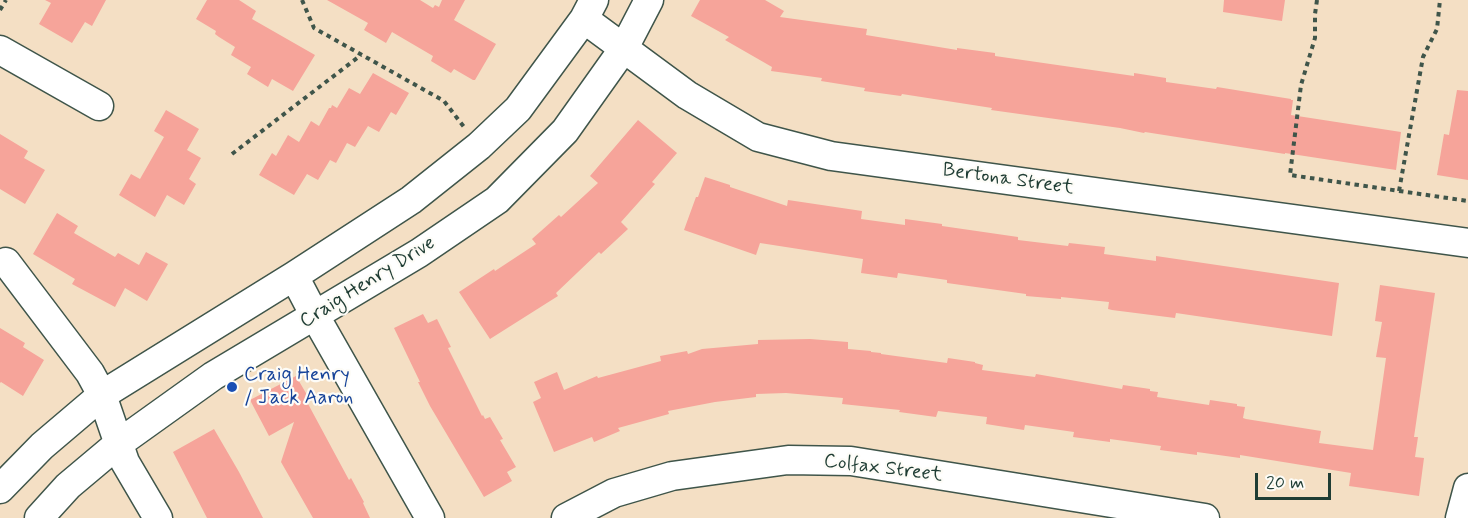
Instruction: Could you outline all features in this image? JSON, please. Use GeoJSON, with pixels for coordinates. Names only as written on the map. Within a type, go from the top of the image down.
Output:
{"type":"FeatureCollection","features":[{"type":"Feature","properties":{"kind":"street","name":"Craig Henry Drive"},"geometry":{"type":"LineString","coordinates":[[39,518],[68,486],[118,444],[213,375],[419,254],[497,200],[565,131],[624,48],[649,0]]}},
{"type":"Feature","properties":{"kind":"street","name":"Bertona Street"},"geometry":{"type":"LineString","coordinates":[[589,9],[624,48],[687,95],[758,137],[831,156],[1468,243]]}},
{"type":"Feature","properties":{"kind":"street"},"geometry":{"type":"LineString","coordinates":[[0,489],[42,446],[102,395],[294,276],[411,200],[479,146],[518,109],[589,9]]}},
{"type":"Feature","properties":{"kind":"street"},"geometry":{"type":"LineString","coordinates":[[0,50],[99,106]]}},
{"type":"Feature","properties":{"kind":"street"},"geometry":{"type":"LineString","coordinates":[[6,262],[90,373],[102,395],[118,444],[130,471],[158,518]]}},
{"type":"Feature","properties":{"kind":"street"},"geometry":{"type":"LineString","coordinates":[[294,276],[430,518]]}},
{"type":"Feature","properties":{"kind":"street","name":"Colfax Street"},"geometry":{"type":"LineString","coordinates":[[567,518],[614,493],[672,476],[788,460],[851,461],[1205,518]]}},
{"type":"Feature","properties":{"kind":"street"},"geometry":{"type":"LineString","coordinates":[[1460,518],[1468,488]]}},
{"type":"Feature","properties":{"kind":"path"},"geometry":{"type":"LineString","coordinates":[[0,10],[6,0]]}},
{"type":"Feature","properties":{"kind":"path"},"geometry":{"type":"LineString","coordinates":[[302,0],[314,28],[444,101],[479,146]]}},
{"type":"Feature","properties":{"kind":"path"},"geometry":{"type":"LineString","coordinates":[[1317,0],[1316,38],[1301,85],[1290,175],[1468,201]]}},
{"type":"Feature","properties":{"kind":"path"},"geometry":{"type":"LineString","coordinates":[[1399,191],[1423,57],[1437,29],[1440,0]]}},
{"type":"Feature","properties":{"kind":"path"},"geometry":{"type":"LineString","coordinates":[[232,154],[361,55]]}},
{"type":"Feature","properties":{"kind":"building"},"geometry":{"type":"Polygon","coordinates":[[[45,0],[106,0],[92,26],[85,22],[72,43],[39,24],[51,3],[45,0]]]}},
{"type":"Feature","properties":{"kind":"building"},"geometry":{"type":"Polygon","coordinates":[[[207,0],[239,0],[256,11],[252,19],[315,55],[293,91],[272,79],[268,87],[247,74],[251,67],[231,55],[235,47],[215,34],[216,31],[196,19],[207,0]]]}},
{"type":"Feature","properties":{"kind":"building"},"geometry":{"type":"Polygon","coordinates":[[[327,0],[420,0],[433,8],[435,5],[439,7],[442,0],[465,0],[454,20],[496,44],[473,80],[454,69],[451,73],[431,61],[433,56],[392,32],[386,43],[364,30],[368,23],[327,0]]]}},
{"type":"Feature","properties":{"kind":"building"},"geometry":{"type":"Polygon","coordinates":[[[700,0],[765,0],[784,11],[780,17],[867,29],[866,35],[1134,76],[1134,73],[1166,78],[1166,82],[1216,89],[1217,87],[1291,99],[1293,100],[1291,115],[1401,132],[1396,170],[991,110],[992,108],[902,94],[901,96],[864,91],[865,88],[821,81],[822,78],[771,71],[772,67],[725,40],[729,37],[691,16],[700,0]]]}},
{"type":"Feature","properties":{"kind":"building"},"geometry":{"type":"Polygon","coordinates":[[[1224,0],[1285,0],[1282,21],[1223,12],[1224,0]]]}},
{"type":"Feature","properties":{"kind":"building"},"geometry":{"type":"Polygon","coordinates":[[[373,73],[409,93],[396,115],[391,112],[379,132],[368,126],[355,147],[347,143],[336,163],[330,160],[318,180],[307,174],[294,195],[259,175],[272,153],[276,156],[288,135],[299,142],[311,121],[319,126],[329,108],[332,105],[337,108],[349,88],[360,94],[373,73]]]}},
{"type":"Feature","properties":{"kind":"building"},"geometry":{"type":"Polygon","coordinates":[[[1457,90],[1468,91],[1468,180],[1437,175],[1444,134],[1449,135],[1457,90]]]}},
{"type":"Feature","properties":{"kind":"building"},"geometry":{"type":"Polygon","coordinates":[[[166,110],[199,129],[187,150],[201,158],[189,179],[196,184],[184,205],[167,195],[155,217],[119,195],[131,174],[140,179],[164,137],[154,131],[166,110]]]}},
{"type":"Feature","properties":{"kind":"building"},"geometry":{"type":"Polygon","coordinates":[[[638,120],[677,153],[652,182],[655,184],[621,222],[628,229],[601,254],[599,252],[556,293],[558,296],[490,339],[459,292],[536,244],[532,239],[559,215],[561,217],[598,183],[590,176],[638,120]]]}},
{"type":"Feature","properties":{"kind":"building"},"geometry":{"type":"Polygon","coordinates":[[[0,134],[28,151],[24,158],[45,170],[25,204],[0,189],[0,134]]]}},
{"type":"Feature","properties":{"kind":"building"},"geometry":{"type":"Polygon","coordinates":[[[705,177],[787,206],[788,200],[862,211],[861,219],[905,225],[905,219],[1018,237],[1018,240],[1068,246],[1069,243],[1105,247],[1104,254],[1156,261],[1156,256],[1339,283],[1332,336],[1176,313],[1175,318],[1112,310],[1108,309],[1109,302],[1026,296],[1026,294],[947,283],[947,280],[898,273],[897,278],[861,273],[863,259],[760,243],[756,255],[684,230],[705,177]]]}},
{"type":"Feature","properties":{"kind":"building"},"geometry":{"type":"Polygon","coordinates":[[[57,213],[78,226],[74,233],[115,257],[118,253],[139,265],[146,252],[168,264],[147,301],[125,288],[115,307],[72,284],[75,279],[33,254],[57,213]]]}},
{"type":"Feature","properties":{"kind":"building"},"geometry":{"type":"Polygon","coordinates":[[[1380,285],[1435,293],[1414,437],[1418,437],[1415,457],[1424,458],[1419,496],[1349,486],[1351,473],[1240,455],[1240,458],[1160,450],[1161,446],[1073,437],[1074,432],[1025,425],[1024,430],[986,424],[987,417],[938,411],[936,417],[899,412],[900,410],[842,404],[843,398],[786,393],[756,394],[756,397],[668,411],[669,414],[618,428],[620,431],[594,442],[592,437],[554,452],[533,402],[541,398],[534,382],[557,372],[564,390],[597,376],[598,378],[661,361],[660,356],[687,351],[688,354],[702,349],[758,344],[758,340],[810,339],[848,342],[848,349],[881,354],[947,363],[948,358],[975,362],[983,365],[982,370],[1035,377],[1036,374],[1122,389],[1123,385],[1150,389],[1150,391],[1158,392],[1157,397],[1209,405],[1210,400],[1237,404],[1237,406],[1245,407],[1243,418],[1321,431],[1319,443],[1373,450],[1386,358],[1376,357],[1382,322],[1375,321],[1380,285]]]}},
{"type":"Feature","properties":{"kind":"building"},"geometry":{"type":"Polygon","coordinates":[[[423,314],[428,323],[437,319],[451,347],[448,348],[482,416],[485,419],[490,417],[516,467],[507,472],[512,481],[484,497],[430,406],[394,328],[423,314]]]}},
{"type":"Feature","properties":{"kind":"building"},"geometry":{"type":"Polygon","coordinates":[[[0,328],[25,343],[23,347],[44,360],[23,396],[0,383],[0,328]]]}},
{"type":"Feature","properties":{"kind":"building"},"geometry":{"type":"Polygon","coordinates":[[[296,376],[310,400],[307,402],[349,480],[351,478],[370,518],[313,518],[281,462],[294,422],[269,436],[250,400],[296,376]]]}},
{"type":"Feature","properties":{"kind":"building"},"geometry":{"type":"Polygon","coordinates":[[[214,429],[263,518],[207,518],[173,452],[214,429]]]}},
{"type":"Feature","properties":{"kind":"place","name":"Craig Henry / Jack Aaron"},"geometry":{"type":"Point","coordinates":[232,387]}}]}
